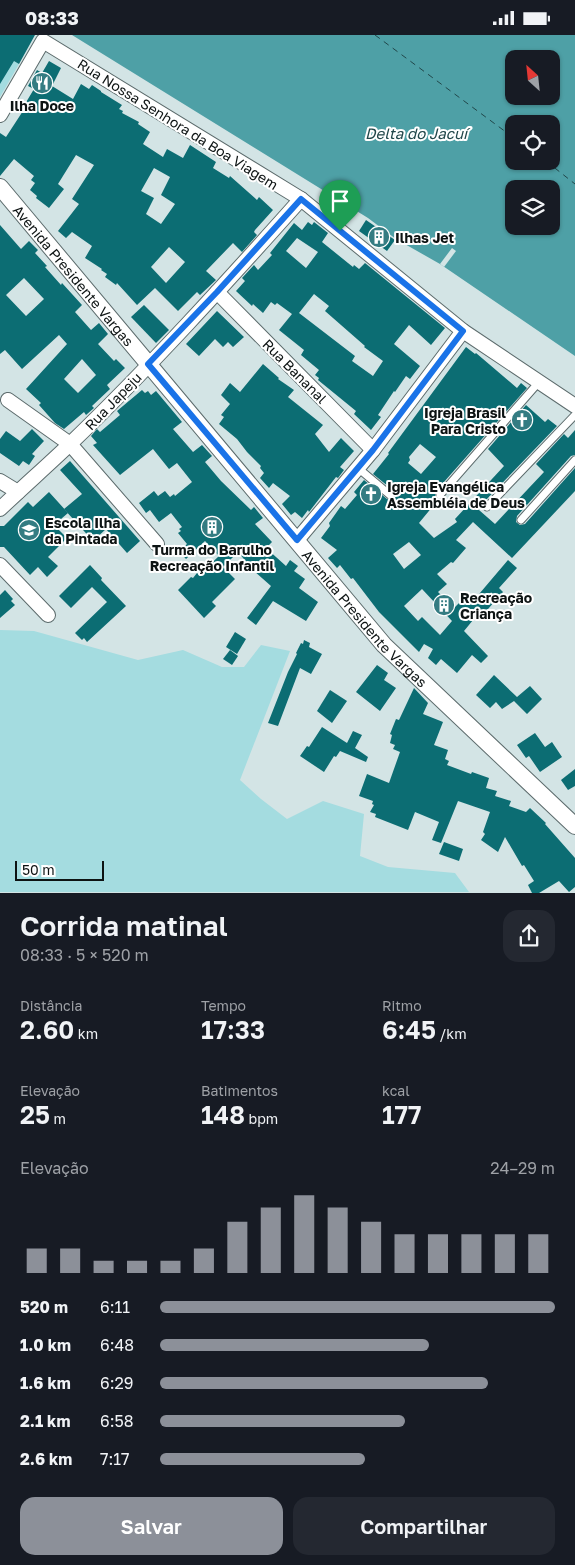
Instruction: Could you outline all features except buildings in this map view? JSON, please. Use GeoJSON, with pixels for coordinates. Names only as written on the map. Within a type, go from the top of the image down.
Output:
{"type":"FeatureCollection","features":[{"type":"Feature","properties":{"kind":"street","name":"Rua Nossa Senhora da Boa Viagem"},"geometry":{"type":"LineString","coordinates":[[0,115],[43,41],[301,199],[463,331],[575,406]]}},
{"type":"Feature","properties":{"kind":"street","name":"Avenida Presidente Vargas"},"geometry":{"type":"LineString","coordinates":[[0,187],[384,645],[575,826]]}},
{"type":"Feature","properties":{"kind":"street","name":"Rua Japeju"},"geometry":{"type":"LineString","coordinates":[[0,509],[70,444],[148,364],[217,292],[301,199]]}},
{"type":"Feature","properties":{"kind":"street","name":"Rua Bananal"},"geometry":{"type":"LineString","coordinates":[[217,292],[373,450]]}},
{"type":"Feature","properties":{"kind":"street"},"geometry":{"type":"LineString","coordinates":[[297,540],[373,450],[463,331]]}},
{"type":"Feature","properties":{"kind":"street"},"geometry":{"type":"LineString","coordinates":[[8,400],[70,444],[157,544]]}},
{"type":"Feature","properties":{"kind":"street"},"geometry":{"type":"LineString","coordinates":[[0,481],[18,492]]}},
{"type":"Feature","properties":{"kind":"street"},"geometry":{"type":"LineString","coordinates":[[0,565],[48,615]]}},
{"type":"Feature","properties":{"kind":"lane"},"geometry":{"type":"LineString","coordinates":[[440,495],[539,382]]}},
{"type":"Feature","properties":{"kind":"lane"},"geometry":{"type":"LineString","coordinates":[[486,507],[575,415]]}},
{"type":"Feature","properties":{"kind":"lane"},"geometry":{"type":"LineString","coordinates":[[521,520],[575,460]]}},
{"type":"Feature","properties":{"kind":"lane"},"geometry":{"type":"LineString","coordinates":[[358,468],[390,495]]}},
{"type":"Feature","properties":{"kind":"shaded area"},"geometry":{"type":"Polygon","coordinates":[[[0,35],[19,64],[0,97],[0,35]]]}},
{"type":"Feature","properties":{"kind":"shaded area"},"geometry":{"type":"Polygon","coordinates":[[[0,630],[34,631],[138,660],[183,650],[222,667],[244,667],[261,645],[290,651],[240,780],[287,819],[323,801],[364,814],[360,856],[388,867],[455,873],[469,892],[0,892],[0,630]]]}},
{"type":"Feature","properties":{"kind":"water","name":"Delta do Jacuí"},"geometry":{"type":"Polygon","coordinates":[[[72,35],[575,35],[575,356],[440,264],[396,239],[368,218],[72,35]]]}},
{"type":"Feature","properties":{"kind":"pier"},"geometry":{"type":"Polygon","coordinates":[[[452,248],[456,251],[444,267],[440,264],[452,248]]]}},
{"type":"Feature","properties":{"kind":"ferry route"},"geometry":{"type":"LineString","coordinates":[[375,35],[505,131]]}},
{"type":"Feature","properties":{"kind":"ferry route"},"geometry":{"type":"LineString","coordinates":[[557,170],[575,184]]}},
{"type":"Feature","properties":{"kind":"place","name":"Ilha Doce"},"geometry":{"type":"Point","coordinates":[42,83]}},
{"type":"Feature","properties":{"kind":"place","name":"Ilhas Jet"},"geometry":{"type":"Point","coordinates":[379,237]}},
{"type":"Feature","properties":{"kind":"place","name":"Igreja Brasil Para Cristo"},"geometry":{"type":"Point","coordinates":[522,420]}},
{"type":"Feature","properties":{"kind":"place","name":"Igreja Evangélica Assembléia de Deus"},"geometry":{"type":"Point","coordinates":[371,494]}},
{"type":"Feature","properties":{"kind":"place","name":"Turma do Barulho Recreação Infantil"},"geometry":{"type":"Point","coordinates":[212,527]}},
{"type":"Feature","properties":{"kind":"place","name":"Escola Ilha da Pintada"},"geometry":{"type":"Point","coordinates":[29,530]}},
{"type":"Feature","properties":{"kind":"place","name":"Recreação Criança"},"geometry":{"type":"Point","coordinates":[444,605]}},
{"type":"Feature","properties":{"kind":"route"},"geometry":{"type":"LineString","coordinates":[[301,199],[340,231],[463,331],[373,450],[297,540],[148,364],[217,292],[301,199]]}}]}
